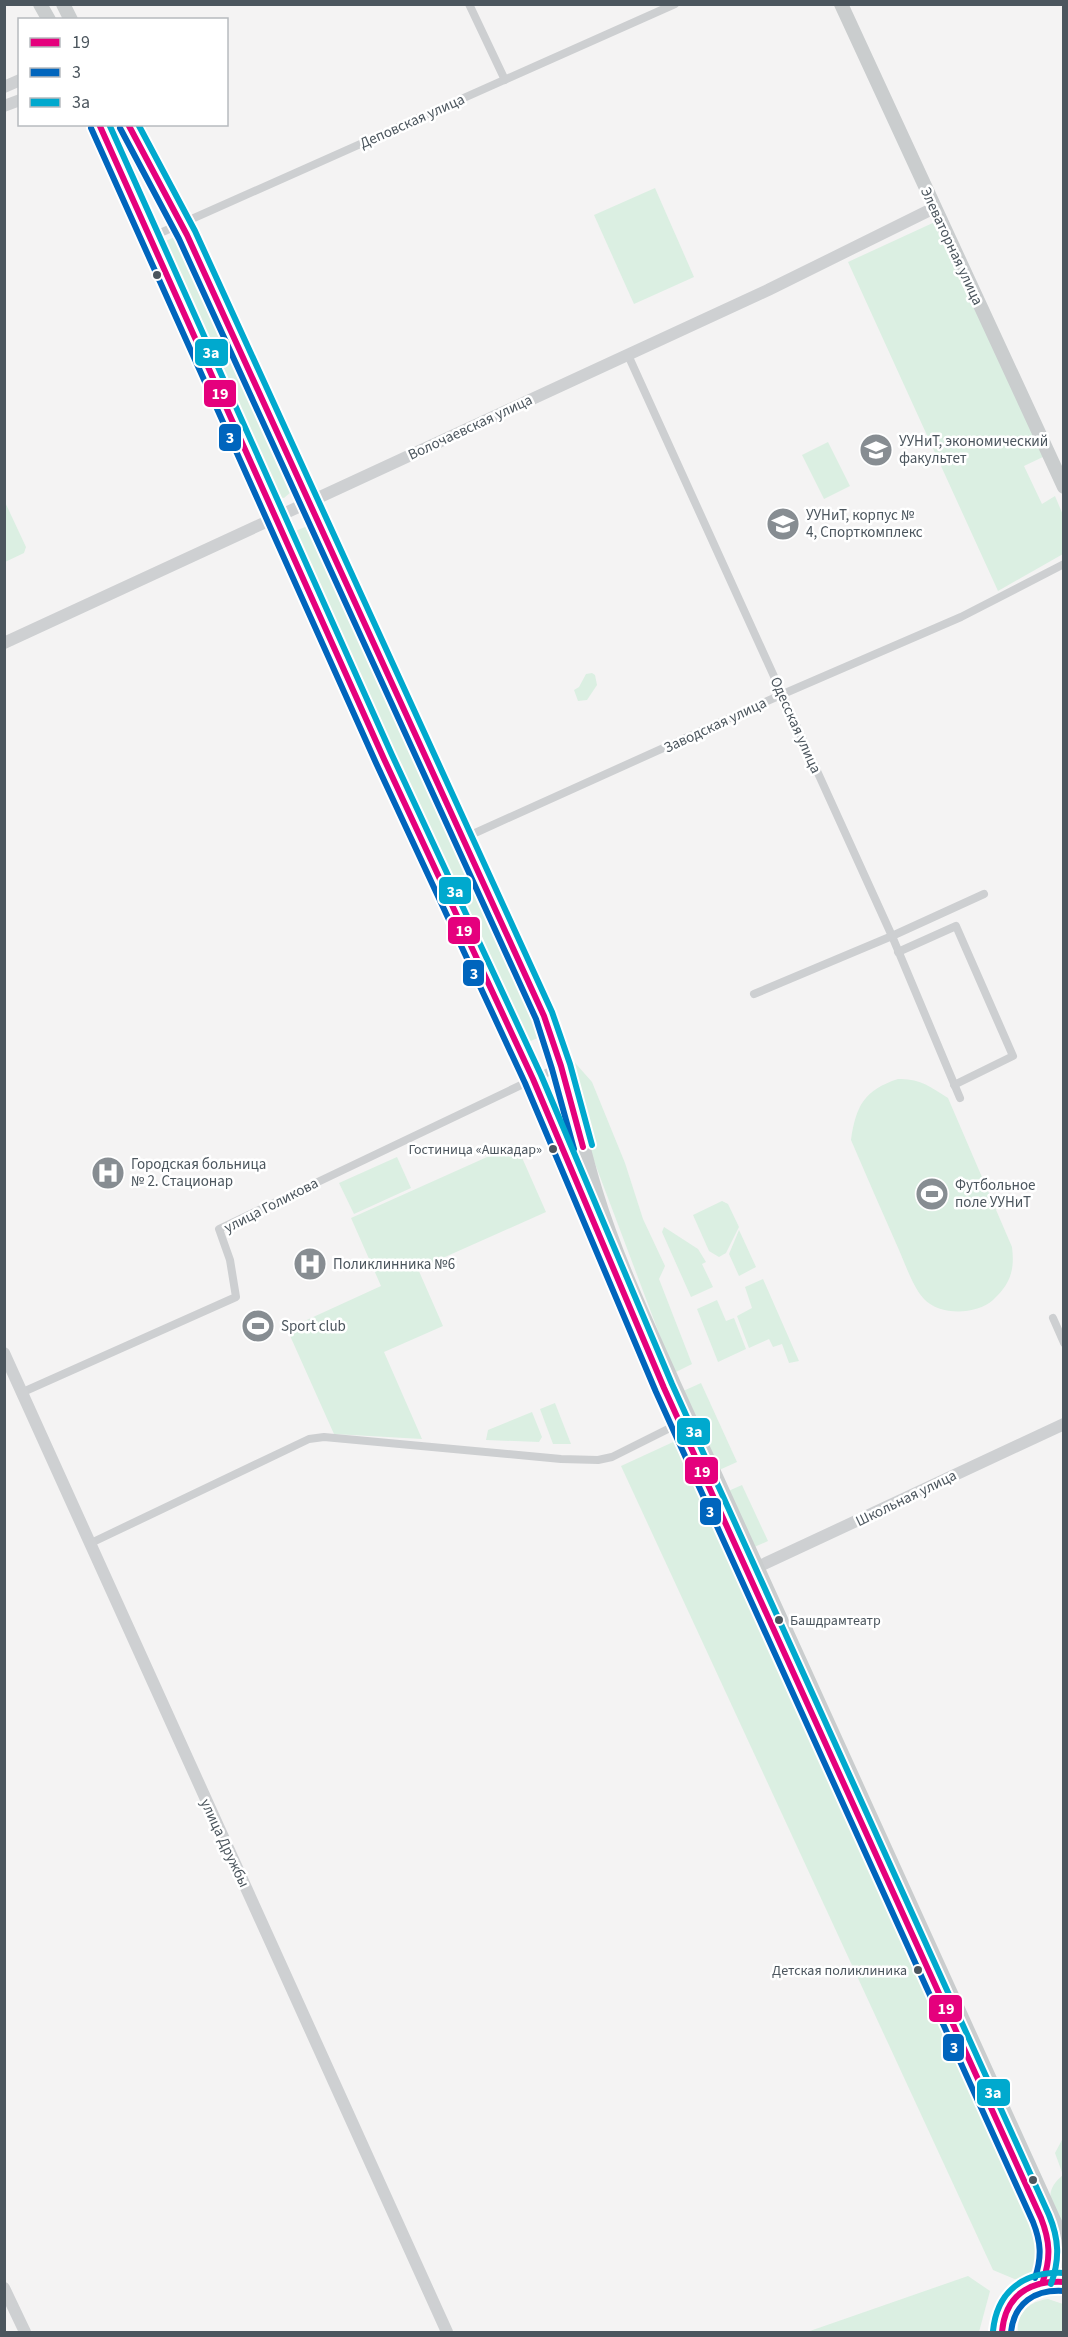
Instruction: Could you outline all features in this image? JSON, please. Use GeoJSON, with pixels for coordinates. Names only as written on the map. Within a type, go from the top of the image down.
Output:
{"type":"FeatureCollection","features":[{"type":"Feature","properties":{"kind":"main road"},"geometry":{"type":"LineString","coordinates":[[40,4],[48,18]]}},
{"type":"Feature","properties":{"kind":"main road"},"geometry":{"type":"LineString","coordinates":[[63,4],[70,18]]}},
{"type":"Feature","properties":{"kind":"main road","name":"Элеваторная улица"},"geometry":{"type":"LineString","coordinates":[[841,4],[1064,487]]}},
{"type":"Feature","properties":{"kind":"main road"},"geometry":{"type":"LineString","coordinates":[[100,126],[384,759],[533,1079],[685,1421],[1064,2242]]}},
{"type":"Feature","properties":{"kind":"main road"},"geometry":{"type":"LineString","coordinates":[[129,126],[181,223],[551,1031],[605,1222],[685,1421]]}},
{"type":"Feature","properties":{"kind":"main road"},"geometry":{"type":"LineString","coordinates":[[753,1569],[1048,2236],[1051,2252],[1049,2268],[1043,2282]]}},
{"type":"Feature","properties":{"kind":"main road"},"geometry":{"type":"LineString","coordinates":[[1001,2331],[1006,2311],[1016,2296],[1029,2286],[1043,2282],[1064,2282]]}},
{"type":"Feature","properties":{"kind":"street"},"geometry":{"type":"LineString","coordinates":[[469,4],[505,80]]}},
{"type":"Feature","properties":{"kind":"street","name":"Деповская улица"},"geometry":{"type":"LineString","coordinates":[[149,238],[675,4]]}},
{"type":"Feature","properties":{"kind":"street"},"geometry":{"type":"LineString","coordinates":[[4,87],[18,81]]}},
{"type":"Feature","properties":{"kind":"street"},"geometry":{"type":"LineString","coordinates":[[4,106],[18,100]]}},
{"type":"Feature","properties":{"kind":"street","name":"Волочаевская улица"},"geometry":{"type":"LineString","coordinates":[[4,643],[768,290],[934,208]]}},
{"type":"Feature","properties":{"kind":"street","name":"Одесская улица"},"geometry":{"type":"LineString","coordinates":[[628,355],[892,936],[960,1098]]}},
{"type":"Feature","properties":{"kind":"street","name":"Заводская улица"},"geometry":{"type":"LineString","coordinates":[[464,838],[951,621],[1064,564]]}},
{"type":"Feature","properties":{"kind":"street"},"geometry":{"type":"LineString","coordinates":[[754,994],[892,936],[984,894]]}},
{"type":"Feature","properties":{"kind":"street"},"geometry":{"type":"LineString","coordinates":[[898,952],[956,926],[1013,1056],[954,1085]]}},
{"type":"Feature","properties":{"kind":"street","name":"улица Голикова"},"geometry":{"type":"LineString","coordinates":[[23,1392],[236,1297],[235,1279],[219,1229],[561,1066]]}},
{"type":"Feature","properties":{"kind":"street"},"geometry":{"type":"LineString","coordinates":[[1053,1318],[1064,1343]]}},
{"type":"Feature","properties":{"kind":"street","name":"улица Дружбы"},"geometry":{"type":"LineString","coordinates":[[4,1353],[447,2332]]}},
{"type":"Feature","properties":{"kind":"street"},"geometry":{"type":"LineString","coordinates":[[91,1543],[309,1439],[324,1437],[561,1459],[598,1460],[612,1457],[685,1421]]}},
{"type":"Feature","properties":{"kind":"street","name":"Школьная улица"},"geometry":{"type":"LineString","coordinates":[[753,1569],[1064,1424]]}},
{"type":"Feature","properties":{"kind":"street"},"geometry":{"type":"LineString","coordinates":[[4,2288],[25,2332]]}},
{"type":"Feature","properties":{"kind":"green space"},"geometry":{"type":"Polygon","coordinates":[[[115,126],[123,126],[167,208],[165,212],[162,211],[115,126]]]}},
{"type":"Feature","properties":{"kind":"green space"},"geometry":{"type":"Polygon","coordinates":[[[655,188],[694,277],[634,304],[594,215],[655,188]]]}},
{"type":"Feature","properties":{"kind":"green space"},"geometry":{"type":"Polygon","coordinates":[[[937,221],[1045,456],[1024,466],[1042,504],[1055,496],[1063,515],[1063,554],[998,591],[848,262],[937,221]]]}},
{"type":"Feature","properties":{"kind":"green space"},"geometry":{"type":"Polygon","coordinates":[[[179,235],[294,485],[291,492],[284,498],[271,495],[159,244],[179,235]]]}},
{"type":"Feature","properties":{"kind":"green space"},"geometry":{"type":"Polygon","coordinates":[[[828,442],[850,486],[824,499],[802,455],[828,442]]]}},
{"type":"Feature","properties":{"kind":"green space"},"geometry":{"type":"Polygon","coordinates":[[[4,500],[26,547],[24,553],[5,562],[4,500]]]}},
{"type":"Feature","properties":{"kind":"green space"},"geometry":{"type":"Polygon","coordinates":[[[312,524],[536,1020],[540,1037],[526,1043],[516,1034],[286,535],[312,524]]]}},
{"type":"Feature","properties":{"kind":"green space"},"geometry":{"type":"Polygon","coordinates":[[[586,674],[595,675],[597,685],[587,700],[578,701],[574,690],[579,687],[586,674]]]}},
{"type":"Feature","properties":{"kind":"green space"},"geometry":{"type":"Polygon","coordinates":[[[561,1047],[592,1082],[625,1163],[643,1219],[665,1266],[659,1279],[692,1364],[674,1373],[585,1137],[561,1047]]]}},
{"type":"Feature","properties":{"kind":"green space","name":"Футбольное поле УУНиТ"},"geometry":{"type":"Polygon","coordinates":[[[898,1079],[919,1082],[948,1098],[1012,1247],[1013,1263],[1007,1283],[993,1300],[977,1309],[948,1311],[931,1305],[916,1289],[851,1140],[859,1109],[864,1101],[877,1088],[898,1079]]]}},
{"type":"Feature","properties":{"kind":"green space"},"geometry":{"type":"Polygon","coordinates":[[[553,1140],[648,1371],[643,1374],[548,1142],[553,1140]]]}},
{"type":"Feature","properties":{"kind":"green space"},"geometry":{"type":"Polygon","coordinates":[[[516,1144],[546,1212],[418,1269],[443,1326],[384,1352],[422,1439],[334,1434],[287,1329],[381,1286],[351,1218],[516,1144]]]}},
{"type":"Feature","properties":{"kind":"green space"},"geometry":{"type":"Polygon","coordinates":[[[397,1157],[411,1188],[354,1214],[339,1183],[397,1157]]]}},
{"type":"Feature","properties":{"kind":"green space"},"geometry":{"type":"Polygon","coordinates":[[[722,1201],[728,1204],[739,1227],[726,1253],[719,1257],[709,1251],[693,1215],[722,1201]]]}},
{"type":"Feature","properties":{"kind":"green space"},"geometry":{"type":"Polygon","coordinates":[[[664,1227],[698,1249],[706,1262],[702,1264],[713,1287],[691,1297],[662,1232],[664,1227]]]}},
{"type":"Feature","properties":{"kind":"green space"},"geometry":{"type":"Polygon","coordinates":[[[739,1230],[756,1267],[739,1276],[729,1254],[739,1230]]]}},
{"type":"Feature","properties":{"kind":"green space"},"geometry":{"type":"Polygon","coordinates":[[[763,1279],[799,1361],[789,1363],[782,1344],[773,1347],[769,1339],[749,1348],[737,1316],[752,1308],[745,1287],[763,1279]]]}},
{"type":"Feature","properties":{"kind":"green space"},"geometry":{"type":"Polygon","coordinates":[[[717,1300],[726,1321],[734,1318],[746,1349],[718,1362],[697,1309],[717,1300]]]}},
{"type":"Feature","properties":{"kind":"green space"},"geometry":{"type":"Polygon","coordinates":[[[701,1383],[737,1462],[717,1471],[681,1392],[701,1383]]]}},
{"type":"Feature","properties":{"kind":"green space"},"geometry":{"type":"Polygon","coordinates":[[[555,1403],[571,1444],[553,1444],[540,1409],[555,1403]]]}},
{"type":"Feature","properties":{"kind":"green space"},"geometry":{"type":"Polygon","coordinates":[[[532,1412],[542,1437],[539,1442],[486,1440],[488,1430],[532,1412]]]}},
{"type":"Feature","properties":{"kind":"green space"},"geometry":{"type":"Polygon","coordinates":[[[684,1437],[1044,2244],[1044,2266],[1019,2281],[993,2270],[621,1466],[684,1437]]]}},
{"type":"Feature","properties":{"kind":"green space"},"geometry":{"type":"Polygon","coordinates":[[[742,1485],[768,1541],[752,1548],[726,1492],[742,1485]]]}},
{"type":"Feature","properties":{"kind":"green space"},"geometry":{"type":"Polygon","coordinates":[[[1063,2138],[1063,2175],[1055,2153],[1063,2138]]]}},
{"type":"Feature","properties":{"kind":"green space"},"geometry":{"type":"Polygon","coordinates":[[[1063,2175],[1063,2229],[1053,2207],[1051,2194],[1052,2188],[1063,2175]]]}},
{"type":"Feature","properties":{"kind":"green space"},"geometry":{"type":"Polygon","coordinates":[[[968,2276],[990,2291],[979,2332],[807,2332],[968,2276]]]}},
{"type":"Feature","properties":{"kind":"green space"},"geometry":{"type":"Polygon","coordinates":[[[1048,2299],[1063,2304],[1063,2332],[1018,2332],[1019,2319],[1026,2309],[1035,2302],[1048,2299]]]}},
{"type":"Feature","properties":{"kind":"transit line","name":"19"},"geometry":{"type":"LineString","coordinates":[[100,126],[384,759],[533,1079],[664,1388],[1041,2218],[1048,2250],[1043,2281]]}},
{"type":"Feature","properties":{"kind":"transit line","name":"3а"},"geometry":{"type":"LineString","coordinates":[[110,126],[392,755],[541,1075],[672,1384],[1049,2215],[1055,2232],[1057,2249],[1056,2266],[1051,2284]]}},
{"type":"Feature","properties":{"kind":"transit line","name":"19"},"geometry":{"type":"LineString","coordinates":[[129,126],[187,235],[544,1016],[561,1066],[583,1147]]}},
{"type":"Feature","properties":{"kind":"transit line","name":"3а"},"geometry":{"type":"LineString","coordinates":[[139,126],[195,231],[552,1012],[570,1064],[592,1145]]}},
{"type":"Feature","properties":{"kind":"transit line","name":"3"},"geometry":{"type":"LineString","coordinates":[[91,128],[376,763],[525,1083],[656,1392],[1033,2222],[1040,2250],[1035,2278]]}},
{"type":"Feature","properties":{"kind":"transit line","name":"3"},"geometry":{"type":"LineString","coordinates":[[120,128],[179,239],[536,1019],[574,1149]]}},
{"type":"Feature","properties":{"kind":"transit line","name":"3а"},"geometry":{"type":"LineString","coordinates":[[993,2331],[1000,2305],[1015,2286],[1037,2276],[1064,2273]]}},
{"type":"Feature","properties":{"kind":"transit line","name":"19"},"geometry":{"type":"LineString","coordinates":[[1002,2332],[1008,2309],[1021,2293],[1040,2284],[1064,2282]]}},
{"type":"Feature","properties":{"kind":"transit line","name":"3"},"geometry":{"type":"LineString","coordinates":[[1011,2332],[1016,2313],[1028,2300],[1044,2292],[1064,2291]]}},
{"type":"Feature","properties":{"kind":"place","name":"УУНиТ, экономический факультет"},"geometry":{"type":"Point","coordinates":[876,450]}},
{"type":"Feature","properties":{"kind":"place","name":"УУНиТ, корпус № 4, Спорткомплекс"},"geometry":{"type":"Point","coordinates":[783,524]}},
{"type":"Feature","properties":{"kind":"place","name":"Гостиница «Ашкадар»"},"geometry":{"type":"Point","coordinates":[553,1149]}},
{"type":"Feature","properties":{"kind":"place","name":"Городская больница № 2. Стационар"},"geometry":{"type":"Point","coordinates":[108,1173]}},
{"type":"Feature","properties":{"kind":"place","name":"Футбольное поле УУНиТ"},"geometry":{"type":"Point","coordinates":[932,1194]}},
{"type":"Feature","properties":{"kind":"place","name":"Поликлинника №6"},"geometry":{"type":"Point","coordinates":[310,1264]}},
{"type":"Feature","properties":{"kind":"place","name":"Sport club"},"geometry":{"type":"Point","coordinates":[258,1326]}},
{"type":"Feature","properties":{"kind":"place","name":"Башдрамтеатр"},"geometry":{"type":"Point","coordinates":[779,1620]}},
{"type":"Feature","properties":{"kind":"place","name":"Детская поликлиника"},"geometry":{"type":"Point","coordinates":[918,1970]}}]}
